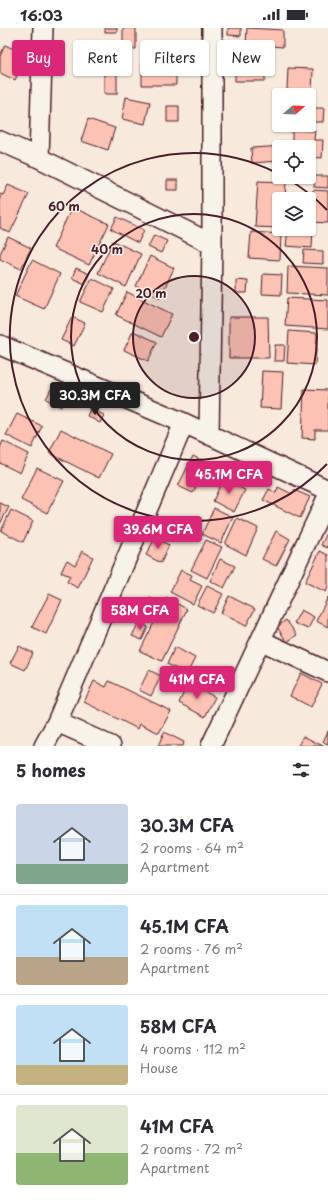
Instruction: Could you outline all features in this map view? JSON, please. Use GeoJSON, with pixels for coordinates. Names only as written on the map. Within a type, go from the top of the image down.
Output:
{"type":"FeatureCollection","features":[{"type":"Feature","properties":{"kind":"street"},"geometry":{"type":"LineString","coordinates":[[39,158],[43,28]]}},
{"type":"Feature","properties":{"kind":"street"},"geometry":{"type":"LineString","coordinates":[[209,434],[212,244],[212,28]]}},
{"type":"Feature","properties":{"kind":"street"},"geometry":{"type":"LineString","coordinates":[[0,141],[39,158],[212,244]]}},
{"type":"Feature","properties":{"kind":"street"},"geometry":{"type":"LineString","coordinates":[[0,345],[209,434],[328,490]]}},
{"type":"Feature","properties":{"kind":"street"},"geometry":{"type":"LineString","coordinates":[[44,746],[57,722],[184,423]]}},
{"type":"Feature","properties":{"kind":"street"},"geometry":{"type":"LineString","coordinates":[[211,746],[262,641],[328,496]]}},
{"type":"Feature","properties":{"kind":"street"},"geometry":{"type":"LineString","coordinates":[[262,641],[328,672]]}},
{"type":"Feature","properties":{"kind":"street"},"geometry":{"type":"LineString","coordinates":[[57,722],[111,746]]}},
{"type":"Feature","properties":{"kind":"building"},"geometry":{"type":"Polygon","coordinates":[[[105,28],[117,28],[117,32],[105,32],[105,28]]]}},
{"type":"Feature","properties":{"kind":"building"},"geometry":{"type":"Polygon","coordinates":[[[123,28],[136,28],[136,49],[132,49],[132,40],[123,40],[123,28]]]}},
{"type":"Feature","properties":{"kind":"building"},"geometry":{"type":"Polygon","coordinates":[[[228,28],[241,28],[241,36],[228,35],[228,28]]]}},
{"type":"Feature","properties":{"kind":"building"},"geometry":{"type":"Polygon","coordinates":[[[247,28],[283,30],[283,47],[275,46],[275,40],[246,40],[247,28]]]}},
{"type":"Feature","properties":{"kind":"building"},"geometry":{"type":"Polygon","coordinates":[[[5,45],[12,48],[12,76],[17,76],[15,80],[0,73],[0,56],[5,45]]]}},
{"type":"Feature","properties":{"kind":"building"},"geometry":{"type":"Polygon","coordinates":[[[288,68],[313,69],[312,88],[287,88],[288,68]]]}},
{"type":"Feature","properties":{"kind":"building"},"geometry":{"type":"Polygon","coordinates":[[[104,76],[117,76],[117,94],[104,94],[104,76]]]}},
{"type":"Feature","properties":{"kind":"building"},"geometry":{"type":"Polygon","coordinates":[[[142,76],[176,76],[176,85],[142,85],[142,76]]]}},
{"type":"Feature","properties":{"kind":"building"},"geometry":{"type":"Polygon","coordinates":[[[235,76],[265,76],[265,81],[235,81],[235,76]]]}},
{"type":"Feature","properties":{"kind":"building"},"geometry":{"type":"Polygon","coordinates":[[[126,97],[150,102],[145,124],[122,119],[126,97]]]}},
{"type":"Feature","properties":{"kind":"building"},"geometry":{"type":"Polygon","coordinates":[[[167,106],[179,106],[179,122],[167,122],[167,106]]]}},
{"type":"Feature","properties":{"kind":"building"},"geometry":{"type":"Polygon","coordinates":[[[316,108],[324,108],[323,122],[316,122],[316,108]]]}},
{"type":"Feature","properties":{"kind":"building"},"geometry":{"type":"Polygon","coordinates":[[[88,119],[115,128],[108,150],[81,141],[88,119]]]}},
{"type":"Feature","properties":{"kind":"building"},"geometry":{"type":"Polygon","coordinates":[[[292,132],[315,132],[314,140],[292,140],[292,132]]]}},
{"type":"Feature","properties":{"kind":"building"},"geometry":{"type":"Polygon","coordinates":[[[316,140],[323,140],[322,158],[316,158],[316,140]]]}},
{"type":"Feature","properties":{"kind":"building"},"geometry":{"type":"Polygon","coordinates":[[[272,147],[272,162],[252,163],[251,148],[272,147]]]}},
{"type":"Feature","properties":{"kind":"building"},"geometry":{"type":"Polygon","coordinates":[[[316,176],[328,176],[328,188],[314,187],[314,184],[316,184],[316,176]]]}},
{"type":"Feature","properties":{"kind":"building"},"geometry":{"type":"Polygon","coordinates":[[[167,180],[178,180],[178,190],[167,190],[167,180]]]}},
{"type":"Feature","properties":{"kind":"building"},"geometry":{"type":"Polygon","coordinates":[[[258,181],[272,182],[272,184],[286,184],[285,192],[272,192],[272,228],[255,227],[258,181]]]}},
{"type":"Feature","properties":{"kind":"building"},"geometry":{"type":"Polygon","coordinates":[[[8,185],[29,194],[10,233],[0,228],[0,194],[3,195],[8,185]]]}},
{"type":"Feature","properties":{"kind":"building"},"geometry":{"type":"Polygon","coordinates":[[[313,190],[328,191],[328,223],[316,222],[316,192],[313,192],[313,190]]]}},
{"type":"Feature","properties":{"kind":"building"},"geometry":{"type":"Polygon","coordinates":[[[72,207],[109,224],[89,265],[53,248],[72,207]]]}},
{"type":"Feature","properties":{"kind":"building"},"geometry":{"type":"Polygon","coordinates":[[[117,217],[144,230],[138,243],[111,229],[117,217]]]}},
{"type":"Feature","properties":{"kind":"building"},"geometry":{"type":"Polygon","coordinates":[[[251,232],[272,233],[272,236],[281,236],[280,260],[249,258],[251,232]]]}},
{"type":"Feature","properties":{"kind":"building"},"geometry":{"type":"Polygon","coordinates":[[[154,235],[167,241],[161,253],[148,247],[154,235]]]}},
{"type":"Feature","properties":{"kind":"building"},"geometry":{"type":"Polygon","coordinates":[[[287,236],[313,236],[312,248],[286,246],[287,236]]]}},
{"type":"Feature","properties":{"kind":"building"},"geometry":{"type":"Polygon","coordinates":[[[8,237],[31,248],[21,269],[0,259],[0,254],[8,237]]]}},
{"type":"Feature","properties":{"kind":"building"},"geometry":{"type":"Polygon","coordinates":[[[113,241],[141,254],[126,287],[98,273],[113,241]]]}},
{"type":"Feature","properties":{"kind":"building"},"geometry":{"type":"Polygon","coordinates":[[[304,250],[323,251],[323,264],[303,263],[304,250]]]}},
{"type":"Feature","properties":{"kind":"building"},"geometry":{"type":"Polygon","coordinates":[[[150,256],[174,268],[160,298],[136,286],[150,256]]]}},
{"type":"Feature","properties":{"kind":"building"},"geometry":{"type":"Polygon","coordinates":[[[32,260],[60,274],[44,309],[15,296],[32,260]]]}},
{"type":"Feature","properties":{"kind":"building"},"geometry":{"type":"Polygon","coordinates":[[[288,266],[328,268],[328,295],[287,293],[288,266]]]}},
{"type":"Feature","properties":{"kind":"building"},"geometry":{"type":"Polygon","coordinates":[[[76,268],[89,274],[85,284],[72,278],[76,268]]]}},
{"type":"Feature","properties":{"kind":"building"},"geometry":{"type":"Polygon","coordinates":[[[263,274],[282,275],[281,295],[262,294],[263,274]]]}},
{"type":"Feature","properties":{"kind":"building"},"geometry":{"type":"Polygon","coordinates":[[[92,278],[114,289],[103,312],[80,302],[92,278]]]}},
{"type":"Feature","properties":{"kind":"building"},"geometry":{"type":"Polygon","coordinates":[[[236,280],[248,281],[247,293],[236,293],[236,280]]]}},
{"type":"Feature","properties":{"kind":"building"},"geometry":{"type":"Polygon","coordinates":[[[127,292],[172,314],[161,337],[116,315],[127,292]]]}},
{"type":"Feature","properties":{"kind":"building"},"geometry":{"type":"Polygon","coordinates":[[[287,298],[328,300],[328,329],[285,326],[287,298]]]}},
{"type":"Feature","properties":{"kind":"building"},"geometry":{"type":"Polygon","coordinates":[[[72,317],[85,323],[74,346],[61,340],[72,317]]]}},
{"type":"Feature","properties":{"kind":"building"},"geometry":{"type":"Polygon","coordinates":[[[229,317],[268,317],[269,358],[229,358],[229,317]]]}},
{"type":"Feature","properties":{"kind":"building"},"geometry":{"type":"Polygon","coordinates":[[[133,331],[157,342],[148,361],[124,350],[133,331]]]}},
{"type":"Feature","properties":{"kind":"building"},"geometry":{"type":"Polygon","coordinates":[[[289,331],[317,333],[315,365],[287,363],[289,331]]]}},
{"type":"Feature","properties":{"kind":"building"},"geometry":{"type":"Polygon","coordinates":[[[275,345],[285,345],[284,361],[274,361],[275,345]]]}},
{"type":"Feature","properties":{"kind":"building"},"geometry":{"type":"Polygon","coordinates":[[[262,371],[283,372],[281,409],[260,408],[262,371]]]}},
{"type":"Feature","properties":{"kind":"building"},"geometry":{"type":"Polygon","coordinates":[[[51,389],[66,396],[61,407],[46,399],[51,389]]]}},
{"type":"Feature","properties":{"kind":"building"},"geometry":{"type":"Polygon","coordinates":[[[304,389],[328,390],[328,430],[315,430],[315,439],[302,438],[304,389]]]}},
{"type":"Feature","properties":{"kind":"building"},"geometry":{"type":"Polygon","coordinates":[[[90,409],[104,415],[100,423],[87,416],[90,409]]]}},
{"type":"Feature","properties":{"kind":"building"},"geometry":{"type":"Polygon","coordinates":[[[17,414],[42,426],[32,448],[6,435],[17,414]]]}},
{"type":"Feature","properties":{"kind":"building"},"geometry":{"type":"Polygon","coordinates":[[[61,429],[111,454],[99,478],[49,453],[61,429]]]}},
{"type":"Feature","properties":{"kind":"building"},"geometry":{"type":"Polygon","coordinates":[[[3,441],[29,454],[20,473],[0,463],[0,448],[3,441]]]}},
{"type":"Feature","properties":{"kind":"building"},"geometry":{"type":"Polygon","coordinates":[[[193,456],[207,463],[193,493],[178,486],[193,456]]]}},
{"type":"Feature","properties":{"kind":"building"},"geometry":{"type":"Polygon","coordinates":[[[37,468],[64,481],[47,513],[21,500],[37,468]]]}},
{"type":"Feature","properties":{"kind":"building"},"geometry":{"type":"Polygon","coordinates":[[[223,479],[245,490],[234,512],[213,501],[223,479]]]}},
{"type":"Feature","properties":{"kind":"building"},"geometry":{"type":"Polygon","coordinates":[[[278,487],[292,494],[294,490],[310,497],[300,518],[263,500],[269,489],[276,493],[278,487]]]}},
{"type":"Feature","properties":{"kind":"building"},"geometry":{"type":"Polygon","coordinates":[[[0,503],[9,507],[0,524],[0,503]]]}},
{"type":"Feature","properties":{"kind":"building"},"geometry":{"type":"Polygon","coordinates":[[[214,508],[233,517],[221,543],[202,534],[214,508]]]}},
{"type":"Feature","properties":{"kind":"building"},"geometry":{"type":"Polygon","coordinates":[[[11,510],[33,521],[23,542],[1,531],[11,510]]]}},
{"type":"Feature","properties":{"kind":"building"},"geometry":{"type":"Polygon","coordinates":[[[237,518],[258,528],[246,555],[225,544],[237,518]]]}},
{"type":"Feature","properties":{"kind":"building"},"geometry":{"type":"Polygon","coordinates":[[[276,531],[290,539],[276,566],[262,559],[276,531]]]}},
{"type":"Feature","properties":{"kind":"building"},"geometry":{"type":"Polygon","coordinates":[[[328,531],[328,548],[321,545],[328,531]]]}},
{"type":"Feature","properties":{"kind":"building"},"geometry":{"type":"Polygon","coordinates":[[[155,538],[169,545],[161,563],[146,555],[155,538]]]}},
{"type":"Feature","properties":{"kind":"building"},"geometry":{"type":"Polygon","coordinates":[[[206,540],[222,547],[207,578],[191,570],[206,540]]]}},
{"type":"Feature","properties":{"kind":"building"},"geometry":{"type":"Polygon","coordinates":[[[82,551],[93,557],[78,588],[67,582],[70,576],[61,572],[67,560],[75,565],[82,551]]]}},
{"type":"Feature","properties":{"kind":"building"},"geometry":{"type":"Polygon","coordinates":[[[320,551],[328,555],[328,587],[326,592],[305,582],[320,551]]]}},
{"type":"Feature","properties":{"kind":"building"},"geometry":{"type":"Polygon","coordinates":[[[220,559],[235,566],[224,588],[210,581],[220,559]]]}},
{"type":"Feature","properties":{"kind":"building"},"geometry":{"type":"Polygon","coordinates":[[[181,570],[192,575],[190,580],[202,586],[193,604],[170,592],[181,570]]]}},
{"type":"Feature","properties":{"kind":"building"},"geometry":{"type":"Polygon","coordinates":[[[207,586],[223,594],[213,613],[197,605],[207,586]]]}},
{"type":"Feature","properties":{"kind":"building"},"geometry":{"type":"Polygon","coordinates":[[[49,594],[62,600],[46,634],[32,627],[49,594]]]}},
{"type":"Feature","properties":{"kind":"building"},"geometry":{"type":"Polygon","coordinates":[[[229,596],[255,609],[246,626],[221,613],[229,596]]]}},
{"type":"Feature","properties":{"kind":"building"},"geometry":{"type":"Polygon","coordinates":[[[328,597],[328,627],[316,621],[328,597]]]}},
{"type":"Feature","properties":{"kind":"building"},"geometry":{"type":"Polygon","coordinates":[[[150,598],[160,603],[153,616],[144,611],[150,598]]]}},
{"type":"Feature","properties":{"kind":"building"},"geometry":{"type":"Polygon","coordinates":[[[166,598],[187,609],[162,661],[140,651],[166,598]]]}},
{"type":"Feature","properties":{"kind":"building"},"geometry":{"type":"Polygon","coordinates":[[[127,600],[139,606],[134,616],[122,611],[127,600]]]}},
{"type":"Feature","properties":{"kind":"building"},"geometry":{"type":"Polygon","coordinates":[[[301,610],[314,617],[308,629],[294,623],[301,610]]]}},
{"type":"Feature","properties":{"kind":"building"},"geometry":{"type":"Polygon","coordinates":[[[286,620],[297,635],[287,642],[277,627],[286,620]]]}},
{"type":"Feature","properties":{"kind":"building"},"geometry":{"type":"Polygon","coordinates":[[[139,622],[148,627],[142,640],[132,636],[139,622]]]}},
{"type":"Feature","properties":{"kind":"building"},"geometry":{"type":"Polygon","coordinates":[[[19,646],[33,653],[25,670],[10,663],[19,646]]]}},
{"type":"Feature","properties":{"kind":"building"},"geometry":{"type":"Polygon","coordinates":[[[175,647],[195,658],[187,674],[167,664],[175,647]]]}},
{"type":"Feature","properties":{"kind":"building"},"geometry":{"type":"Polygon","coordinates":[[[149,670],[161,676],[151,696],[139,690],[149,670]]]}},
{"type":"Feature","properties":{"kind":"building"},"geometry":{"type":"Polygon","coordinates":[[[301,673],[322,684],[311,707],[290,696],[301,673]]]}},
{"type":"Feature","properties":{"kind":"building"},"geometry":{"type":"Polygon","coordinates":[[[94,681],[106,687],[109,681],[171,711],[159,733],[140,724],[138,729],[84,702],[94,681]]]}},
{"type":"Feature","properties":{"kind":"building"},"geometry":{"type":"Polygon","coordinates":[[[188,683],[215,697],[205,717],[179,703],[188,683]]]}},
{"type":"Feature","properties":{"kind":"building"},"geometry":{"type":"Polygon","coordinates":[[[328,731],[328,744],[323,742],[328,731]]]}},
{"type":"Feature","properties":{"kind":"building"},"geometry":{"type":"Polygon","coordinates":[[[164,732],[184,742],[182,746],[158,746],[164,732]]]}},
{"type":"Feature","properties":{"kind":"building"},"geometry":{"type":"Polygon","coordinates":[[[303,736],[323,746],[298,746],[303,736]]]}}]}
